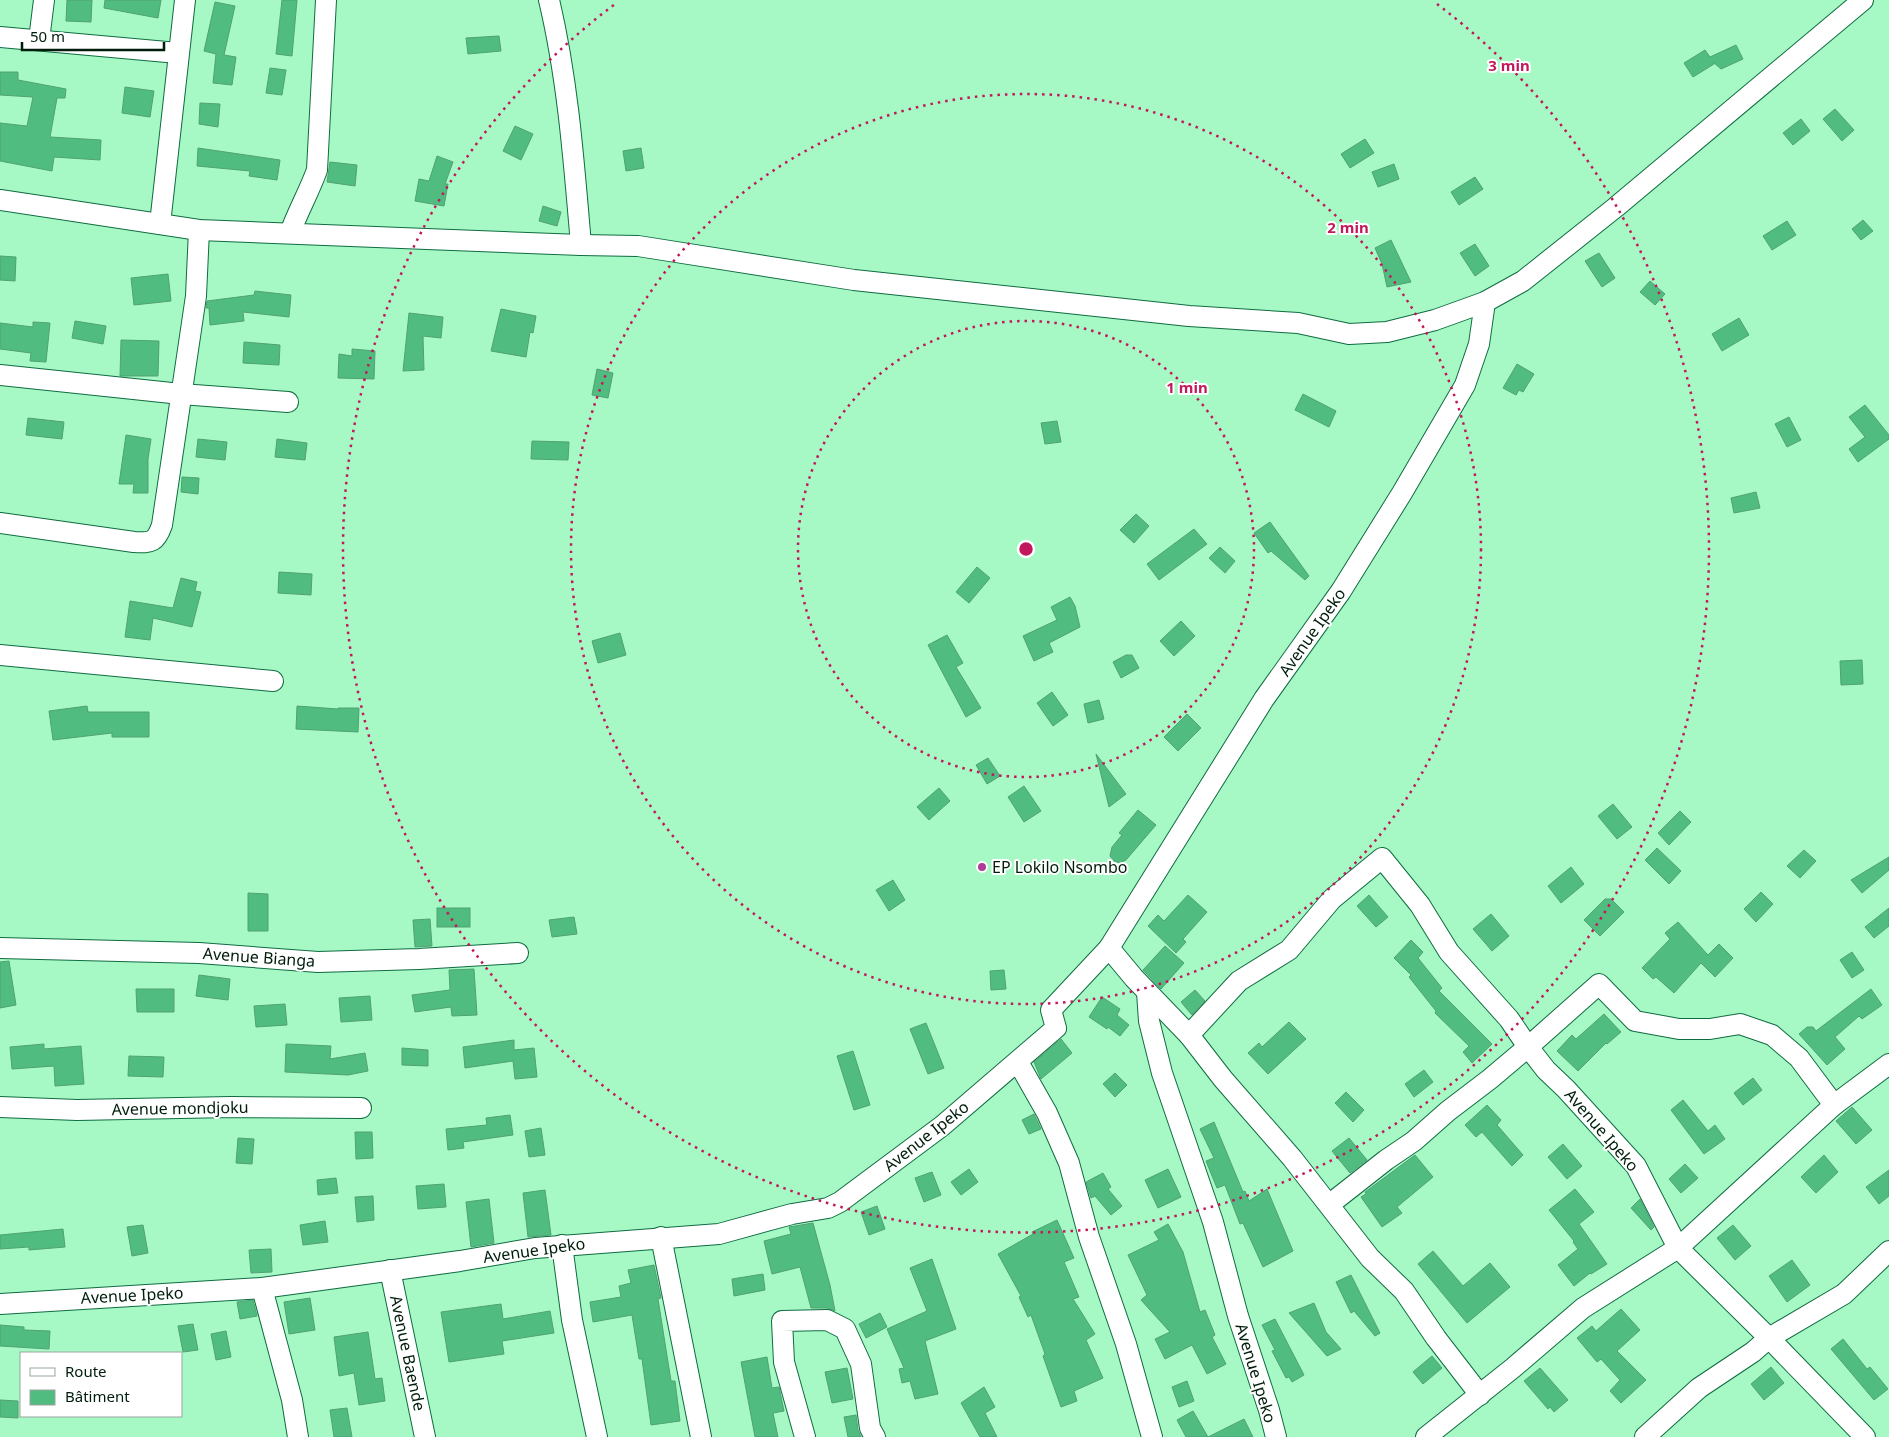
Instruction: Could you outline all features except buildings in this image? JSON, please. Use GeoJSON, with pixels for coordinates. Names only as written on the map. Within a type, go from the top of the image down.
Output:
{"type":"FeatureCollection","features":[{"type":"Feature","properties":{"kind":"street"},"geometry":{"type":"LineString","coordinates":[[39,40],[44,0]]}},
{"type":"Feature","properties":{"kind":"street"},"geometry":{"type":"LineString","coordinates":[[160,224],[185,0]]}},
{"type":"Feature","properties":{"kind":"street"},"geometry":{"type":"LineString","coordinates":[[290,233],[308,195],[316,170],[326,0]]}},
{"type":"Feature","properties":{"kind":"street"},"geometry":{"type":"LineString","coordinates":[[549,0],[556,29],[572,148],[581,245]]}},
{"type":"Feature","properties":{"kind":"street"},"geometry":{"type":"LineString","coordinates":[[0,200],[199,230],[638,246],[854,280],[1189,316],[1298,323],[1349,334],[1387,332],[1435,320],[1485,302],[1524,281],[1616,207],[1864,0]]}},
{"type":"Feature","properties":{"kind":"street"},"geometry":{"type":"LineString","coordinates":[[0,36],[178,53]]}},
{"type":"Feature","properties":{"kind":"street"},"geometry":{"type":"LineString","coordinates":[[0,523],[134,542],[149,543],[158,536],[162,525],[196,296],[199,230]]}},
{"type":"Feature","properties":{"kind":"street","name":"Avenue Ipeko"},"geometry":{"type":"LineString","coordinates":[[0,1304],[262,1288],[460,1261],[535,1248],[720,1234],[792,1214],[828,1208],[840,1202],[942,1126],[1056,1028],[1051,1010],[1109,948],[1264,699],[1341,591],[1402,493],[1465,384],[1479,344],[1485,302]]}},
{"type":"Feature","properties":{"kind":"street"},"geometry":{"type":"LineString","coordinates":[[0,375],[181,394],[288,402]]}},
{"type":"Feature","properties":{"kind":"street"},"geometry":{"type":"LineString","coordinates":[[0,655],[273,681]]}},
{"type":"Feature","properties":{"kind":"street","name":"Avenue Ipeko"},"geometry":{"type":"LineString","coordinates":[[1189,1035],[1239,981],[1289,950],[1332,899],[1382,858],[1420,905],[1449,952],[1510,1020],[1546,1070],[1566,1089],[1636,1166],[1678,1248],[1865,1437]]}},
{"type":"Feature","properties":{"kind":"street","name":"Avenue Bianga"},"geometry":{"type":"LineString","coordinates":[[0,948],[199,953],[318,962],[419,959],[518,953]]}},
{"type":"Feature","properties":{"kind":"street"},"geometry":{"type":"LineString","coordinates":[[1109,948],[1189,1035],[1223,1079],[1330,1204],[1370,1258],[1404,1291],[1436,1338],[1480,1395]]}},
{"type":"Feature","properties":{"kind":"street"},"geometry":{"type":"LineString","coordinates":[[1330,1204],[1386,1160],[1414,1142],[1448,1111],[1528,1047],[1599,984],[1635,1021],[1679,1029],[1710,1029],[1740,1024],[1772,1035],[1799,1058],[1834,1105]]}},
{"type":"Feature","properties":{"kind":"street","name":"Avenue Ipeko"},"geometry":{"type":"LineString","coordinates":[[1148,992],[1149,1021],[1162,1073],[1213,1222],[1238,1316],[1276,1437]]}},
{"type":"Feature","properties":{"kind":"street"},"geometry":{"type":"LineString","coordinates":[[1018,1062],[1047,1113],[1068,1163],[1089,1237],[1126,1344],[1152,1437]]}},
{"type":"Feature","properties":{"kind":"street"},"geometry":{"type":"LineString","coordinates":[[1426,1437],[1480,1395],[1582,1308],[1678,1248],[1834,1105],[1889,1064]]}},
{"type":"Feature","properties":{"kind":"street","name":"Avenue mondjoku"},"geometry":{"type":"LineString","coordinates":[[0,1107],[77,1110],[230,1107],[361,1108]]}},
{"type":"Feature","properties":{"kind":"street"},"geometry":{"type":"LineString","coordinates":[[661,1237],[701,1437]]}},
{"type":"Feature","properties":{"kind":"street"},"geometry":{"type":"LineString","coordinates":[[562,1245],[572,1320],[597,1437]]}},
{"type":"Feature","properties":{"kind":"street"},"geometry":{"type":"LineString","coordinates":[[1645,1437],[1699,1388],[1753,1352],[1769,1338],[1844,1294],[1889,1251]]}},
{"type":"Feature","properties":{"kind":"street","name":"Avenue Baende"},"geometry":{"type":"LineString","coordinates":[[390,1270],[425,1437]]}},
{"type":"Feature","properties":{"kind":"street"},"geometry":{"type":"LineString","coordinates":[[262,1288],[292,1400],[298,1437]]}},
{"type":"Feature","properties":{"kind":"street"},"geometry":{"type":"LineString","coordinates":[[804,1437],[784,1362],[782,1321],[827,1320],[845,1329],[861,1364],[870,1428],[875,1437]]}},
{"type":"Feature","properties":{"kind":"place","name":"EP Lokilo Nsombo"},"geometry":{"type":"Point","coordinates":[982,867]}}]}
